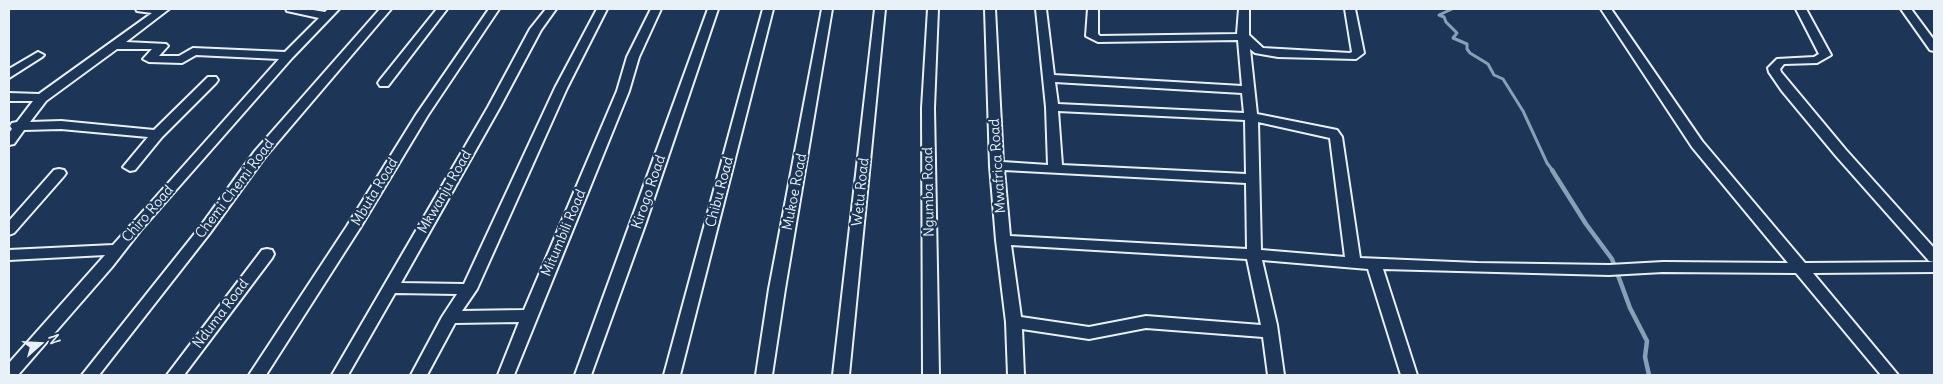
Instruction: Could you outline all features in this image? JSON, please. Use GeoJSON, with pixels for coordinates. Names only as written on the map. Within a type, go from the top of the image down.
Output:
{"type":"FeatureCollection","features":[{"type":"Feature","properties":{"kind":"street"},"geometry":{"type":"LineString","coordinates":[[141,9],[163,9]]}},
{"type":"Feature","properties":{"kind":"street"},"geometry":{"type":"LineString","coordinates":[[9,141],[15,126],[42,98],[163,9]]}},
{"type":"Feature","properties":{"kind":"street"},"geometry":{"type":"LineString","coordinates":[[291,9],[330,12]]}},
{"type":"Feature","properties":{"kind":"street","name":"Chemi Chemi Road"},"geometry":{"type":"LineString","coordinates":[[90,375],[205,230],[260,154],[386,9]]}},
{"type":"Feature","properties":{"kind":"street"},"geometry":{"type":"LineString","coordinates":[[384,83],[442,9]]}},
{"type":"Feature","properties":{"kind":"street","name":"Mbuta Road"},"geometry":{"type":"LineString","coordinates":[[257,375],[366,208],[422,115],[494,9]]}},
{"type":"Feature","properties":{"kind":"street","name":"Mkwanju Road"},"geometry":{"type":"LineString","coordinates":[[340,375],[494,107],[536,30],[551,9]]}},
{"type":"Feature","properties":{"kind":"street"},"geometry":{"type":"LineString","coordinates":[[419,375],[450,317],[469,289],[561,88],[602,9]]}},
{"type":"Feature","properties":{"kind":"street","name":"Mitumbili Road"},"geometry":{"type":"LineString","coordinates":[[506,375],[623,91],[633,57],[656,9]]}},
{"type":"Feature","properties":{"kind":"street","name":"Kirogo Road"},"geometry":{"type":"LineString","coordinates":[[583,375],[638,225],[713,9]]}},
{"type":"Feature","properties":{"kind":"street","name":"Chibu Road"},"geometry":{"type":"LineString","coordinates":[[672,375],[768,9]]}},
{"type":"Feature","properties":{"kind":"street","name":"Mukoe Road"},"geometry":{"type":"LineString","coordinates":[[764,375],[777,290],[827,9]]}},
{"type":"Feature","properties":{"kind":"street","name":"Wetu Road"},"geometry":{"type":"LineString","coordinates":[[842,375],[880,9]]}},
{"type":"Feature","properties":{"kind":"street","name":"Ngumba Road"},"geometry":{"type":"LineString","coordinates":[[931,375],[928,108],[933,9]]}},
{"type":"Feature","properties":{"kind":"street","name":"Mwafrica Road"},"geometry":{"type":"LineString","coordinates":[[990,9],[997,166],[1003,240],[1014,322],[1016,375]]}},
{"type":"Feature","properties":{"kind":"street"},"geometry":{"type":"LineString","coordinates":[[1041,9],[1052,107],[1055,167]]}},
{"type":"Feature","properties":{"kind":"street"},"geometry":{"type":"LineString","coordinates":[[1093,9],[1092,36],[1098,39],[1244,37],[1259,51],[1278,54],[1352,57],[1358,54],[1350,9]]}},
{"type":"Feature","properties":{"kind":"street"},"geometry":{"type":"LineString","coordinates":[[1244,9],[1244,37],[1251,117],[1254,256],[1270,332],[1276,375]]}},
{"type":"Feature","properties":{"kind":"street"},"geometry":{"type":"LineString","coordinates":[[1606,9],[1697,144],[1890,375]]}},
{"type":"Feature","properties":{"kind":"street"},"geometry":{"type":"LineString","coordinates":[[1801,9],[1825,55],[1816,60],[1780,61],[1774,68],[1775,72],[1786,88],[1847,160],[1934,257]]}},
{"type":"Feature","properties":{"kind":"street"},"geometry":{"type":"LineString","coordinates":[[1906,9],[1934,48]]}},
{"type":"Feature","properties":{"kind":"street"},"geometry":{"type":"LineString","coordinates":[[113,45],[162,46],[149,59],[182,60],[193,51],[288,56],[330,12]]}},
{"type":"Feature","properties":{"kind":"street"},"geometry":{"type":"LineString","coordinates":[[9,74],[38,55]]}},
{"type":"Feature","properties":{"kind":"street","name":"Chiro Road"},"geometry":{"type":"LineString","coordinates":[[9,374],[288,56]]}},
{"type":"Feature","properties":{"kind":"street"},"geometry":{"type":"LineString","coordinates":[[1049,78],[1249,90]]}},
{"type":"Feature","properties":{"kind":"street"},"geometry":{"type":"LineString","coordinates":[[130,167],[157,134],[212,80]]}},
{"type":"Feature","properties":{"kind":"street"},"geometry":{"type":"LineString","coordinates":[[9,97],[42,98]]}},
{"type":"Feature","properties":{"kind":"street"},"geometry":{"type":"LineString","coordinates":[[1052,107],[1251,117],[1326,130],[1336,137],[1353,263]]}},
{"type":"Feature","properties":{"kind":"street"},"geometry":{"type":"LineString","coordinates":[[15,126],[61,125],[157,134]]}},
{"type":"Feature","properties":{"kind":"street"},"geometry":{"type":"LineString","coordinates":[[997,166],[1055,167],[1253,179]]}},
{"type":"Feature","properties":{"kind":"street"},"geometry":{"type":"LineString","coordinates":[[9,230],[59,173]]}},
{"type":"Feature","properties":{"kind":"street"},"geometry":{"type":"LineString","coordinates":[[1003,240],[1374,264],[1609,270],[1663,267],[1934,267]]}},
{"type":"Feature","properties":{"kind":"street"},"geometry":{"type":"LineString","coordinates":[[9,254],[117,250]]}},
{"type":"Feature","properties":{"kind":"street","name":"Nduma Road"},"geometry":{"type":"LineString","coordinates":[[175,375],[268,254]]}},
{"type":"Feature","properties":{"kind":"street"},"geometry":{"type":"LineString","coordinates":[[1374,264],[1409,375]]}},
{"type":"Feature","properties":{"kind":"street"},"geometry":{"type":"LineString","coordinates":[[390,288],[469,289]]}},
{"type":"Feature","properties":{"kind":"street"},"geometry":{"type":"LineString","coordinates":[[450,317],[529,316]]}},
{"type":"Feature","properties":{"kind":"street"},"geometry":{"type":"LineString","coordinates":[[1014,322],[1089,333],[1146,322],[1270,332]]}},
{"type":"Feature","properties":{"kind":"waterway"},"geometry":{"type":"LineString","coordinates":[[1452,9],[1439,15],[1444,17],[1446,22],[1457,33],[1453,38],[1467,44],[1467,49],[1470,53],[1488,64],[1494,75],[1503,79],[1523,111],[1547,163],[1553,171]]}},
{"type":"Feature","properties":{"kind":"waterway"},"geometry":{"type":"LineString","coordinates":[[1552,170],[1586,224],[1612,259],[1630,308],[1647,341],[1645,357],[1649,375]]}}]}
